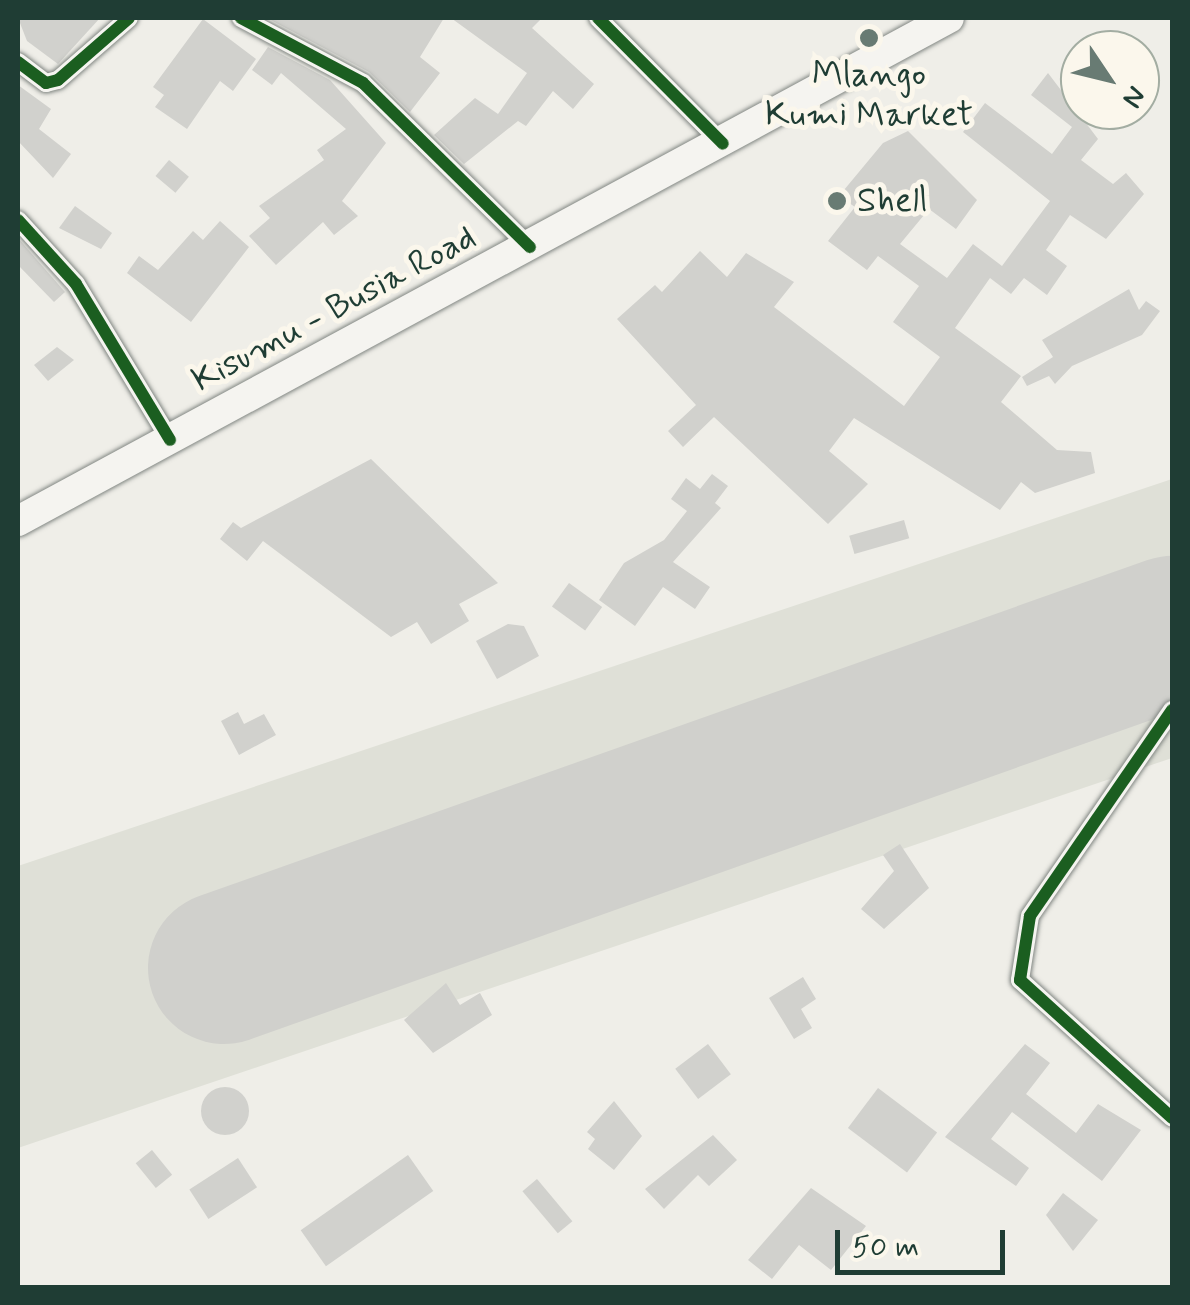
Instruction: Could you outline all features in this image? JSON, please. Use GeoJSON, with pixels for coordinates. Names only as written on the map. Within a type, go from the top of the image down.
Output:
{"type":"FeatureCollection","features":[{"type":"Feature","properties":{"kind":"highway","name":"Kisumu - Busia Road"},"geometry":{"type":"LineString","coordinates":[[18,521],[723,144],[949,18]]}},
{"type":"Feature","properties":{"kind":"street"},"geometry":{"type":"LineString","coordinates":[[18,62],[46,83],[58,80],[129,18]]}},
{"type":"Feature","properties":{"kind":"street"},"geometry":{"type":"LineString","coordinates":[[241,18],[363,84],[530,247]]}},
{"type":"Feature","properties":{"kind":"street"},"geometry":{"type":"LineString","coordinates":[[598,18],[723,144]]}},
{"type":"Feature","properties":{"kind":"street"},"geometry":{"type":"LineString","coordinates":[[18,220],[107,330],[170,440]]}},
{"type":"Feature","properties":{"kind":"street"},"geometry":{"type":"LineString","coordinates":[[1172,710],[1030,916],[1020,980],[1172,1118]]}},
{"type":"Feature","properties":{"kind":"shaded area"},"geometry":{"type":"Polygon","coordinates":[[[1172,479],[1172,758],[18,1148],[18,866],[1172,479]]]}},
{"type":"Feature","properties":{"kind":"building"},"geometry":{"type":"Polygon","coordinates":[[[18,18],[100,18],[58,64],[27,41],[18,18]]]}},
{"type":"Feature","properties":{"kind":"building"},"geometry":{"type":"Polygon","coordinates":[[[267,18],[444,18],[420,57],[440,73],[410,112],[369,72],[267,18]]]}},
{"type":"Feature","properties":{"kind":"building"},"geometry":{"type":"Polygon","coordinates":[[[451,18],[542,18],[532,28],[594,84],[573,109],[553,91],[526,126],[518,121],[464,164],[434,135],[475,98],[498,114],[527,73],[451,18]]]}},
{"type":"Feature","properties":{"kind":"building"},"geometry":{"type":"Polygon","coordinates":[[[203,19],[256,59],[233,91],[220,81],[187,129],[155,107],[164,95],[153,87],[203,19]]]}},
{"type":"Feature","properties":{"kind":"building"},"geometry":{"type":"Polygon","coordinates":[[[268,47],[330,80],[386,143],[342,201],[358,216],[334,235],[323,222],[276,265],[249,236],[270,218],[259,206],[324,160],[317,150],[346,129],[281,73],[272,85],[252,70],[268,47]]]}},
{"type":"Feature","properties":{"kind":"building"},"geometry":{"type":"Polygon","coordinates":[[[1048,73],[1060,89],[1060,118],[1031,95],[1048,73]]]}},
{"type":"Feature","properties":{"kind":"building"},"geometry":{"type":"Polygon","coordinates":[[[18,85],[51,109],[39,129],[71,154],[53,178],[18,141],[18,85]]]}},
{"type":"Feature","properties":{"kind":"building"},"geometry":{"type":"Polygon","coordinates":[[[985,103],[1052,154],[1070,130],[1091,130],[1098,139],[1081,160],[1113,184],[1126,173],[1144,194],[1106,239],[1070,215],[1046,250],[1067,266],[1047,295],[1024,278],[1011,294],[990,278],[955,328],[1021,376],[1001,402],[1057,450],[1091,452],[1095,473],[1035,493],[1021,482],[1000,510],[854,418],[829,451],[868,484],[828,524],[714,417],[683,447],[668,431],[696,405],[617,319],[655,285],[662,292],[700,251],[727,277],[746,253],[794,282],[774,307],[904,406],[940,357],[893,322],[919,286],[878,256],[867,270],[828,241],[855,207],[839,196],[883,143],[908,131],[977,200],[956,229],[929,209],[900,244],[947,278],[973,244],[1002,266],[1050,201],[963,132],[985,103]]]}},
{"type":"Feature","properties":{"kind":"building"},"geometry":{"type":"Polygon","coordinates":[[[169,160],[189,177],[175,193],[156,176],[169,160]]]}},
{"type":"Feature","properties":{"kind":"building"},"geometry":{"type":"Polygon","coordinates":[[[75,206],[112,233],[101,249],[59,228],[75,206]]]}},
{"type":"Feature","properties":{"kind":"building"},"geometry":{"type":"Polygon","coordinates":[[[220,221],[249,247],[191,322],[127,273],[139,256],[158,270],[193,231],[203,240],[220,221]]]}},
{"type":"Feature","properties":{"kind":"building"},"geometry":{"type":"Polygon","coordinates":[[[18,238],[65,292],[54,302],[18,265],[18,238]]]}},
{"type":"Feature","properties":{"kind":"building"},"geometry":{"type":"Polygon","coordinates":[[[1129,289],[1139,310],[1146,301],[1160,311],[1142,335],[1072,366],[1055,384],[1049,376],[1027,386],[1022,377],[1053,357],[1042,340],[1129,289]]]}},
{"type":"Feature","properties":{"kind":"building"},"geometry":{"type":"Polygon","coordinates":[[[57,347],[74,360],[48,381],[34,365],[57,347]]]}},
{"type":"Feature","properties":{"kind":"building"},"geometry":{"type":"Polygon","coordinates":[[[371,459],[498,583],[459,604],[469,621],[431,644],[417,622],[391,637],[263,541],[247,561],[220,539],[233,522],[241,528],[371,459]]]}},
{"type":"Feature","properties":{"kind":"building"},"geometry":{"type":"Polygon","coordinates":[[[712,474],[728,486],[715,503],[721,508],[673,562],[710,587],[695,609],[663,587],[635,626],[599,600],[624,563],[664,540],[687,511],[671,499],[686,478],[700,489],[712,474]]]}},
{"type":"Feature","properties":{"kind":"building"},"geometry":{"type":"Polygon","coordinates":[[[904,520],[909,538],[854,554],[849,536],[904,520]]]}},
{"type":"Feature","properties":{"kind":"building"},"geometry":{"type":"Polygon","coordinates":[[[569,583],[602,607],[585,631],[552,606],[569,583]]]}},
{"type":"Feature","properties":{"kind":"building"},"geometry":{"type":"Polygon","coordinates":[[[508,624],[524,626],[539,656],[497,679],[476,641],[508,624]]]}},
{"type":"Feature","properties":{"kind":"building"},"geometry":{"type":"Polygon","coordinates":[[[238,712],[244,724],[264,714],[276,735],[239,755],[221,721],[238,712]]]}},
{"type":"Feature","properties":{"kind":"building"},"geometry":{"type":"Polygon","coordinates":[[[900,844],[929,888],[884,929],[861,909],[894,871],[883,855],[900,844]]]}},
{"type":"Feature","properties":{"kind":"building"},"geometry":{"type":"Polygon","coordinates":[[[803,977],[816,999],[801,1009],[812,1028],[794,1039],[769,998],[803,977]]]}},
{"type":"Feature","properties":{"kind":"building"},"geometry":{"type":"Polygon","coordinates":[[[446,983],[460,1005],[480,993],[492,1015],[433,1053],[404,1020],[446,983]]]}},
{"type":"Feature","properties":{"kind":"building"},"geometry":{"type":"Polygon","coordinates":[[[708,1044],[731,1074],[698,1099],[675,1069],[708,1044]]]}},
{"type":"Feature","properties":{"kind":"building"},"geometry":{"type":"Polygon","coordinates":[[[1025,1044],[1050,1063],[1026,1094],[1076,1133],[1098,1104],[1141,1130],[1102,1181],[1012,1112],[991,1139],[1029,1168],[1016,1186],[945,1137],[1025,1044]]]}},
{"type":"Feature","properties":{"kind":"building"},"geometry":{"type":"Polygon","coordinates":[[[225,1087],[242,1094],[249,1111],[242,1128],[225,1135],[208,1128],[201,1111],[208,1094],[225,1087]]]}},
{"type":"Feature","properties":{"kind":"building"},"geometry":{"type":"Polygon","coordinates":[[[878,1088],[937,1133],[907,1172],[848,1128],[878,1088]]]}},
{"type":"Feature","properties":{"kind":"building"},"geometry":{"type":"Polygon","coordinates":[[[614,1101],[642,1136],[614,1170],[588,1149],[595,1139],[587,1132],[614,1101]]]}},
{"type":"Feature","properties":{"kind":"building"},"geometry":{"type":"Polygon","coordinates":[[[713,1135],[737,1160],[709,1186],[698,1175],[664,1209],[645,1189],[713,1135]]]}},
{"type":"Feature","properties":{"kind":"building"},"geometry":{"type":"Polygon","coordinates":[[[152,1150],[172,1175],[156,1188],[136,1163],[152,1150]]]}},
{"type":"Feature","properties":{"kind":"building"},"geometry":{"type":"Polygon","coordinates":[[[408,1155],[433,1191],[326,1266],[301,1230],[408,1155]]]}},
{"type":"Feature","properties":{"kind":"building"},"geometry":{"type":"Polygon","coordinates":[[[238,1158],[257,1187],[208,1219],[189,1190],[238,1158]]]}},
{"type":"Feature","properties":{"kind":"building"},"geometry":{"type":"Polygon","coordinates":[[[537,1179],[572,1221],[558,1233],[522,1191],[537,1179]]]}},
{"type":"Feature","properties":{"kind":"building"},"geometry":{"type":"Polygon","coordinates":[[[811,1188],[866,1226],[831,1270],[799,1245],[772,1279],[748,1260],[811,1188]]]}},
{"type":"Feature","properties":{"kind":"building"},"geometry":{"type":"Polygon","coordinates":[[[1063,1193],[1098,1220],[1073,1251],[1046,1215],[1063,1193]]]}},
{"type":"Feature","properties":{"kind":"runway"},"geometry":{"type":"LineString","coordinates":[[224,968],[1172,632]]}},
{"type":"Feature","properties":{"kind":"cycle path"},"geometry":{"type":"LineString","coordinates":[[18,62],[46,83],[58,80],[129,18]]}},
{"type":"Feature","properties":{"kind":"cycle path"},"geometry":{"type":"LineString","coordinates":[[241,18],[363,83],[530,247]]}},
{"type":"Feature","properties":{"kind":"cycle path"},"geometry":{"type":"LineString","coordinates":[[598,18],[723,144]]}},
{"type":"Feature","properties":{"kind":"cycle path"},"geometry":{"type":"LineString","coordinates":[[18,220],[76,284],[170,440]]}},
{"type":"Feature","properties":{"kind":"cycle path"},"geometry":{"type":"LineString","coordinates":[[1172,710],[1030,916],[1020,980],[1172,1118]]}},
{"type":"Feature","properties":{"kind":"place","name":"Mlango Kumi Market"},"geometry":{"type":"Point","coordinates":[869,38]}},
{"type":"Feature","properties":{"kind":"place","name":"Shell"},"geometry":{"type":"Point","coordinates":[837,201]}}]}
